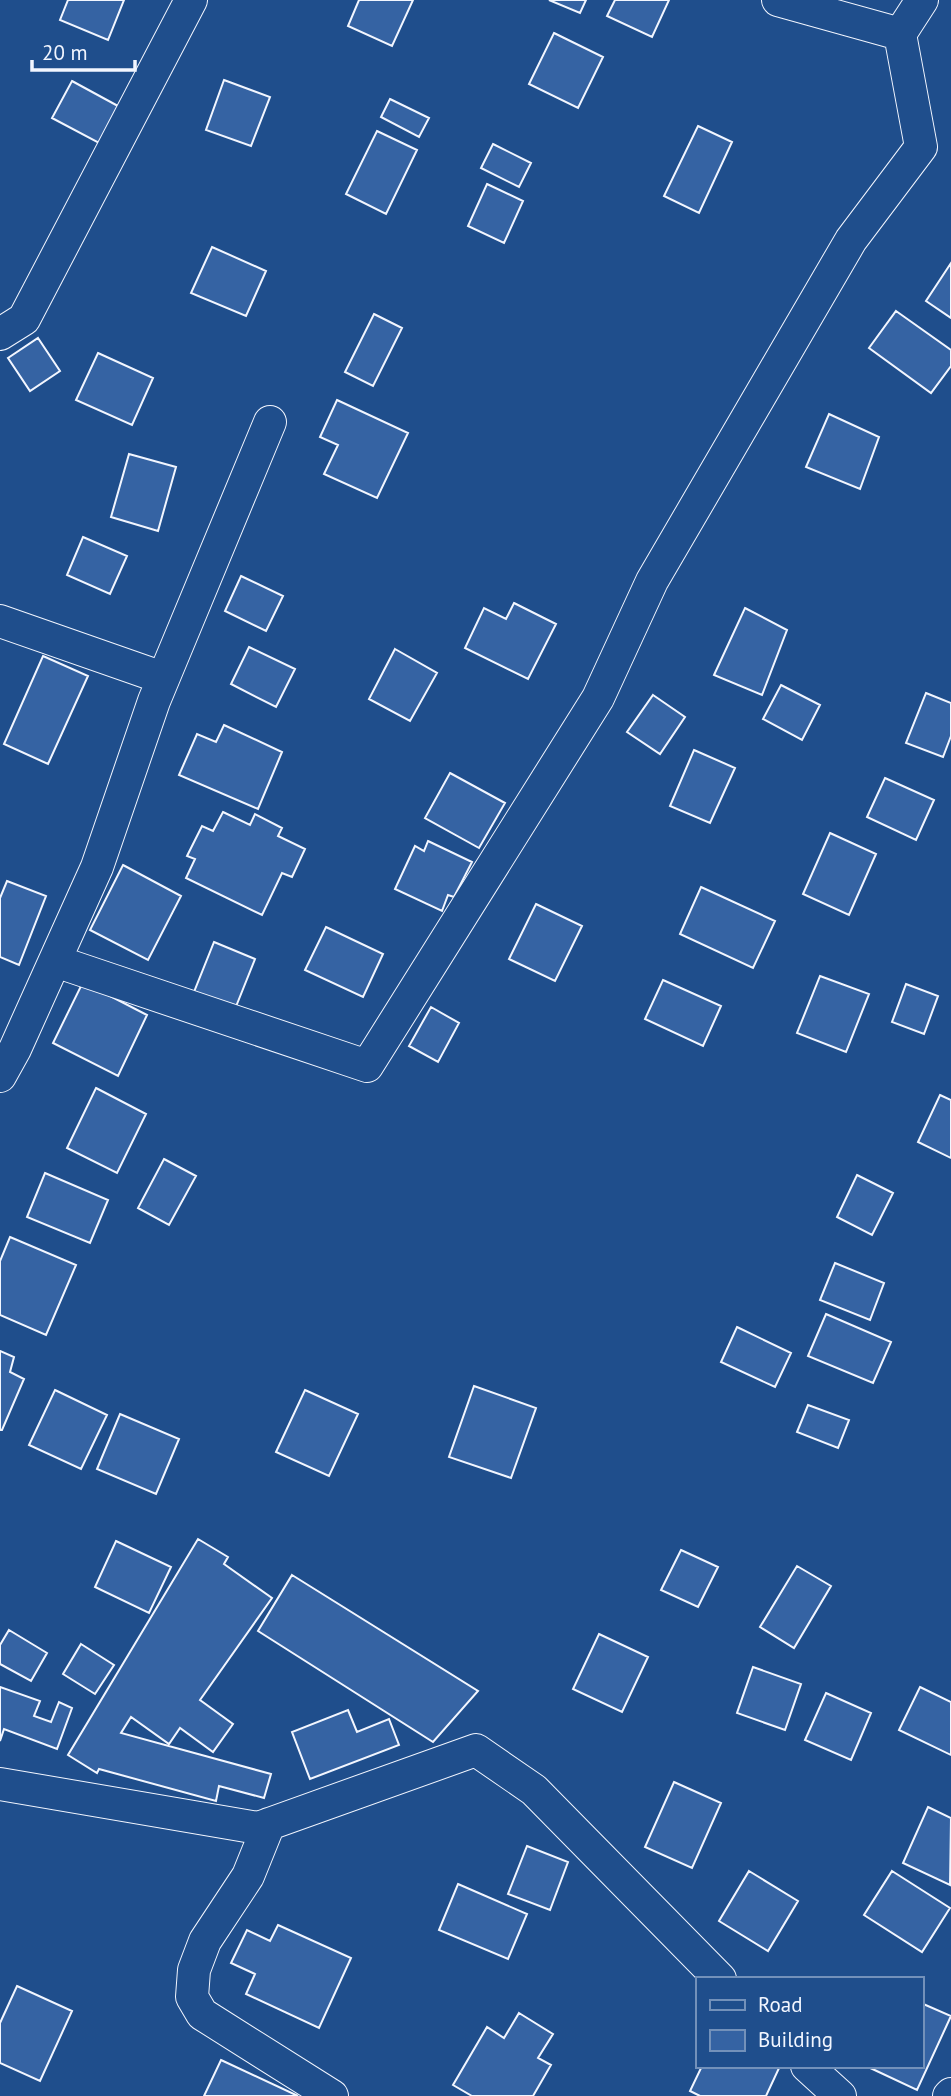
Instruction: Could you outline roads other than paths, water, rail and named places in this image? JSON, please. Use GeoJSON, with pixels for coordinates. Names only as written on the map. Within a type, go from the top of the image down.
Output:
{"type":"FeatureCollection","features":[{"type":"Feature","properties":{"kind":"street"},"geometry":{"type":"LineString","coordinates":[[0,334],[24,319],[191,0]]}},
{"type":"Feature","properties":{"kind":"street"},"geometry":{"type":"LineString","coordinates":[[778,0],[901,34]]}},
{"type":"Feature","properties":{"kind":"street"},"geometry":{"type":"LineString","coordinates":[[55,961],[367,1066],[598,698],[652,581],[851,240],[921,147],[901,34],[922,0]]}},
{"type":"Feature","properties":{"kind":"street"},"geometry":{"type":"LineString","coordinates":[[0,1076],[15,1049],[97,867],[163,678],[270,422]]}},
{"type":"Feature","properties":{"kind":"street"},"geometry":{"type":"LineString","coordinates":[[0,621],[163,678]]}},
{"type":"Feature","properties":{"kind":"street"},"geometry":{"type":"LineString","coordinates":[[0,1784],[258,1828],[476,1750],[534,1790],[718,1977]]}},
{"type":"Feature","properties":{"kind":"street"},"geometry":{"type":"LineString","coordinates":[[269,1824],[248,1876],[205,1941],[194,1970],[192,1997],[202,2014],[332,2096]]}},
{"type":"Feature","properties":{"kind":"street"},"geometry":{"type":"LineString","coordinates":[[809,2068],[840,2096]]}}]}
